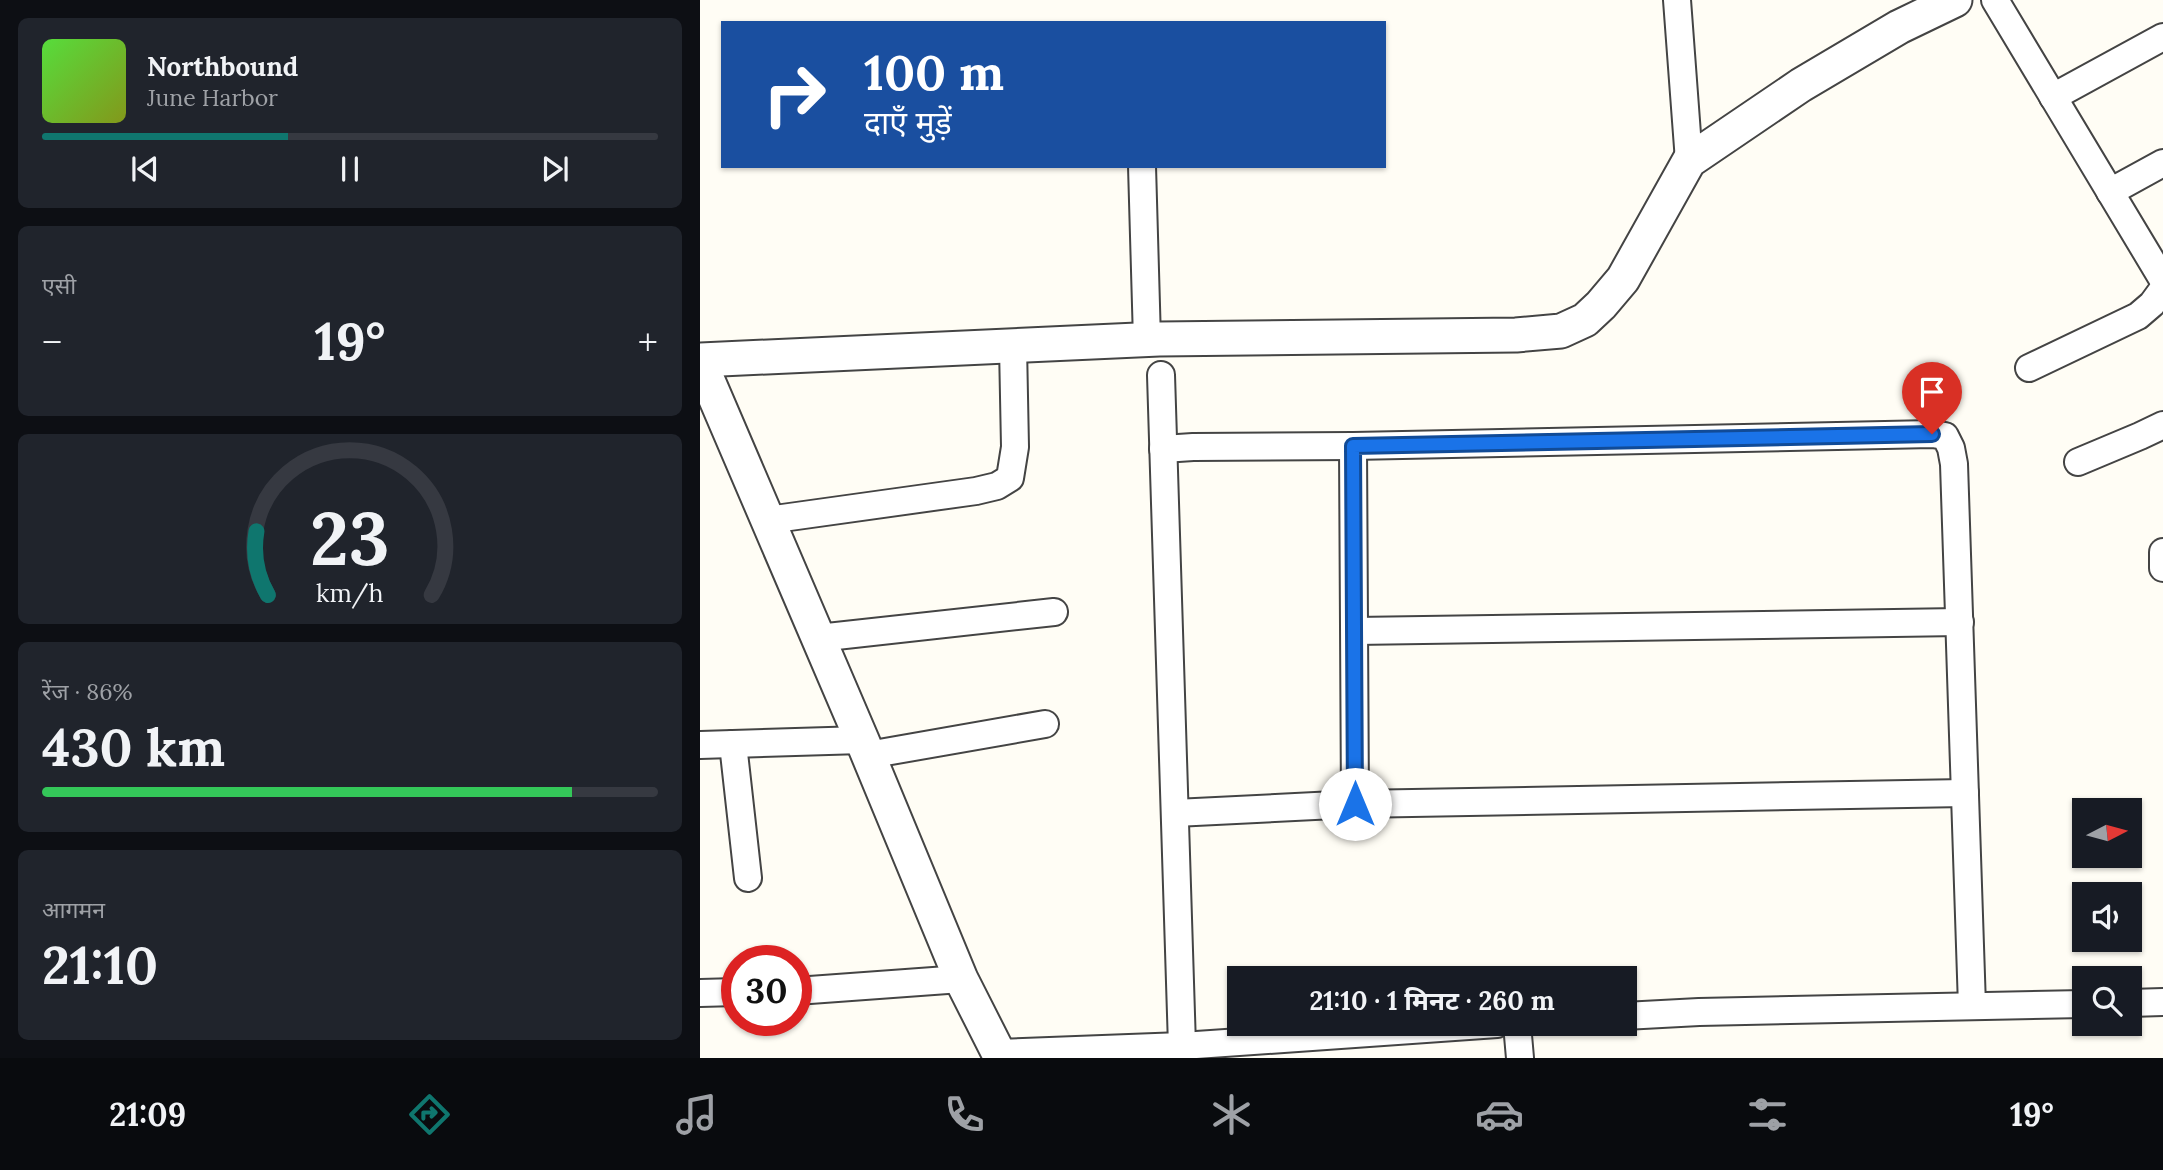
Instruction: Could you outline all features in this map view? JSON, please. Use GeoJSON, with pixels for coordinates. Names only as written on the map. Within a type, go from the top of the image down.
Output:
{"type":"FeatureCollection","features":[{"type":"Feature","properties":{"kind":"street"},"geometry":{"type":"LineString","coordinates":[[1677,0],[1689,161]]}},
{"type":"Feature","properties":{"kind":"street"},"geometry":{"type":"LineString","coordinates":[[1325,1036],[1000,1055],[961,979],[700,361],[1147,340],[1516,335],[1561,331],[1585,320],[1601,306],[1623,279],[1689,161],[1801,85],[1899,27],[1955,0]]}},
{"type":"Feature","properties":{"kind":"street"},"geometry":{"type":"LineString","coordinates":[[1995,0],[2163,280]]}},
{"type":"Feature","properties":{"kind":"street"},"geometry":{"type":"LineString","coordinates":[[2053,97],[2163,37]]}},
{"type":"Feature","properties":{"kind":"street"},"geometry":{"type":"LineString","coordinates":[[2110,192],[2163,163]]}},
{"type":"Feature","properties":{"kind":"street"},"geometry":{"type":"LineString","coordinates":[[1142,168],[1147,340]]}},
{"type":"Feature","properties":{"kind":"street"},"geometry":{"type":"LineString","coordinates":[[2029,368],[2138,316],[2152,304],[2163,289]]}},
{"type":"Feature","properties":{"kind":"street"},"geometry":{"type":"LineString","coordinates":[[768,520],[976,491],[997,486],[1010,478],[1015,447],[1013,346]]}},
{"type":"Feature","properties":{"kind":"street"},"geometry":{"type":"LineString","coordinates":[[1161,375],[1182,1046]]}},
{"type":"Feature","properties":{"kind":"street"},"geometry":{"type":"LineString","coordinates":[[2078,462],[2163,425]]}},
{"type":"Feature","properties":{"kind":"street"},"geometry":{"type":"LineString","coordinates":[[1163,449],[1919,434],[1945,436],[1954,464],[1972,1006]]}},
{"type":"Feature","properties":{"kind":"street"},"geometry":{"type":"LineString","coordinates":[[1353,446],[1355,804]]}},
{"type":"Feature","properties":{"kind":"street"},"geometry":{"type":"LineString","coordinates":[[2163,552],[2163,568]]}},
{"type":"Feature","properties":{"kind":"street"},"geometry":{"type":"LineString","coordinates":[[818,638],[1054,612]]}},
{"type":"Feature","properties":{"kind":"street"},"geometry":{"type":"LineString","coordinates":[[1354,631],[1960,622]]}},
{"type":"Feature","properties":{"kind":"street"},"geometry":{"type":"LineString","coordinates":[[700,745],[865,748],[1045,724]]}},
{"type":"Feature","properties":{"kind":"street"},"geometry":{"type":"LineString","coordinates":[[733,744],[748,878]]}},
{"type":"Feature","properties":{"kind":"street"},"geometry":{"type":"LineString","coordinates":[[1175,813],[1355,804],[1965,793]]}},
{"type":"Feature","properties":{"kind":"street"},"geometry":{"type":"LineString","coordinates":[[812,990],[961,979]]}},
{"type":"Feature","properties":{"kind":"street"},"geometry":{"type":"LineString","coordinates":[[700,993],[721,992]]}},
{"type":"Feature","properties":{"kind":"street"},"geometry":{"type":"LineString","coordinates":[[2142,1003],[2163,1002]]}},
{"type":"Feature","properties":{"kind":"street"},"geometry":{"type":"LineString","coordinates":[[1637,1015],[2072,1004]]}},
{"type":"Feature","properties":{"kind":"street"},"geometry":{"type":"LineString","coordinates":[[1518,1036],[1520,1058]]}},
{"type":"Feature","properties":{"kind":"route"},"geometry":{"type":"LineString","coordinates":[[1355,804],[1353,446],[1932,434]]}}]}
